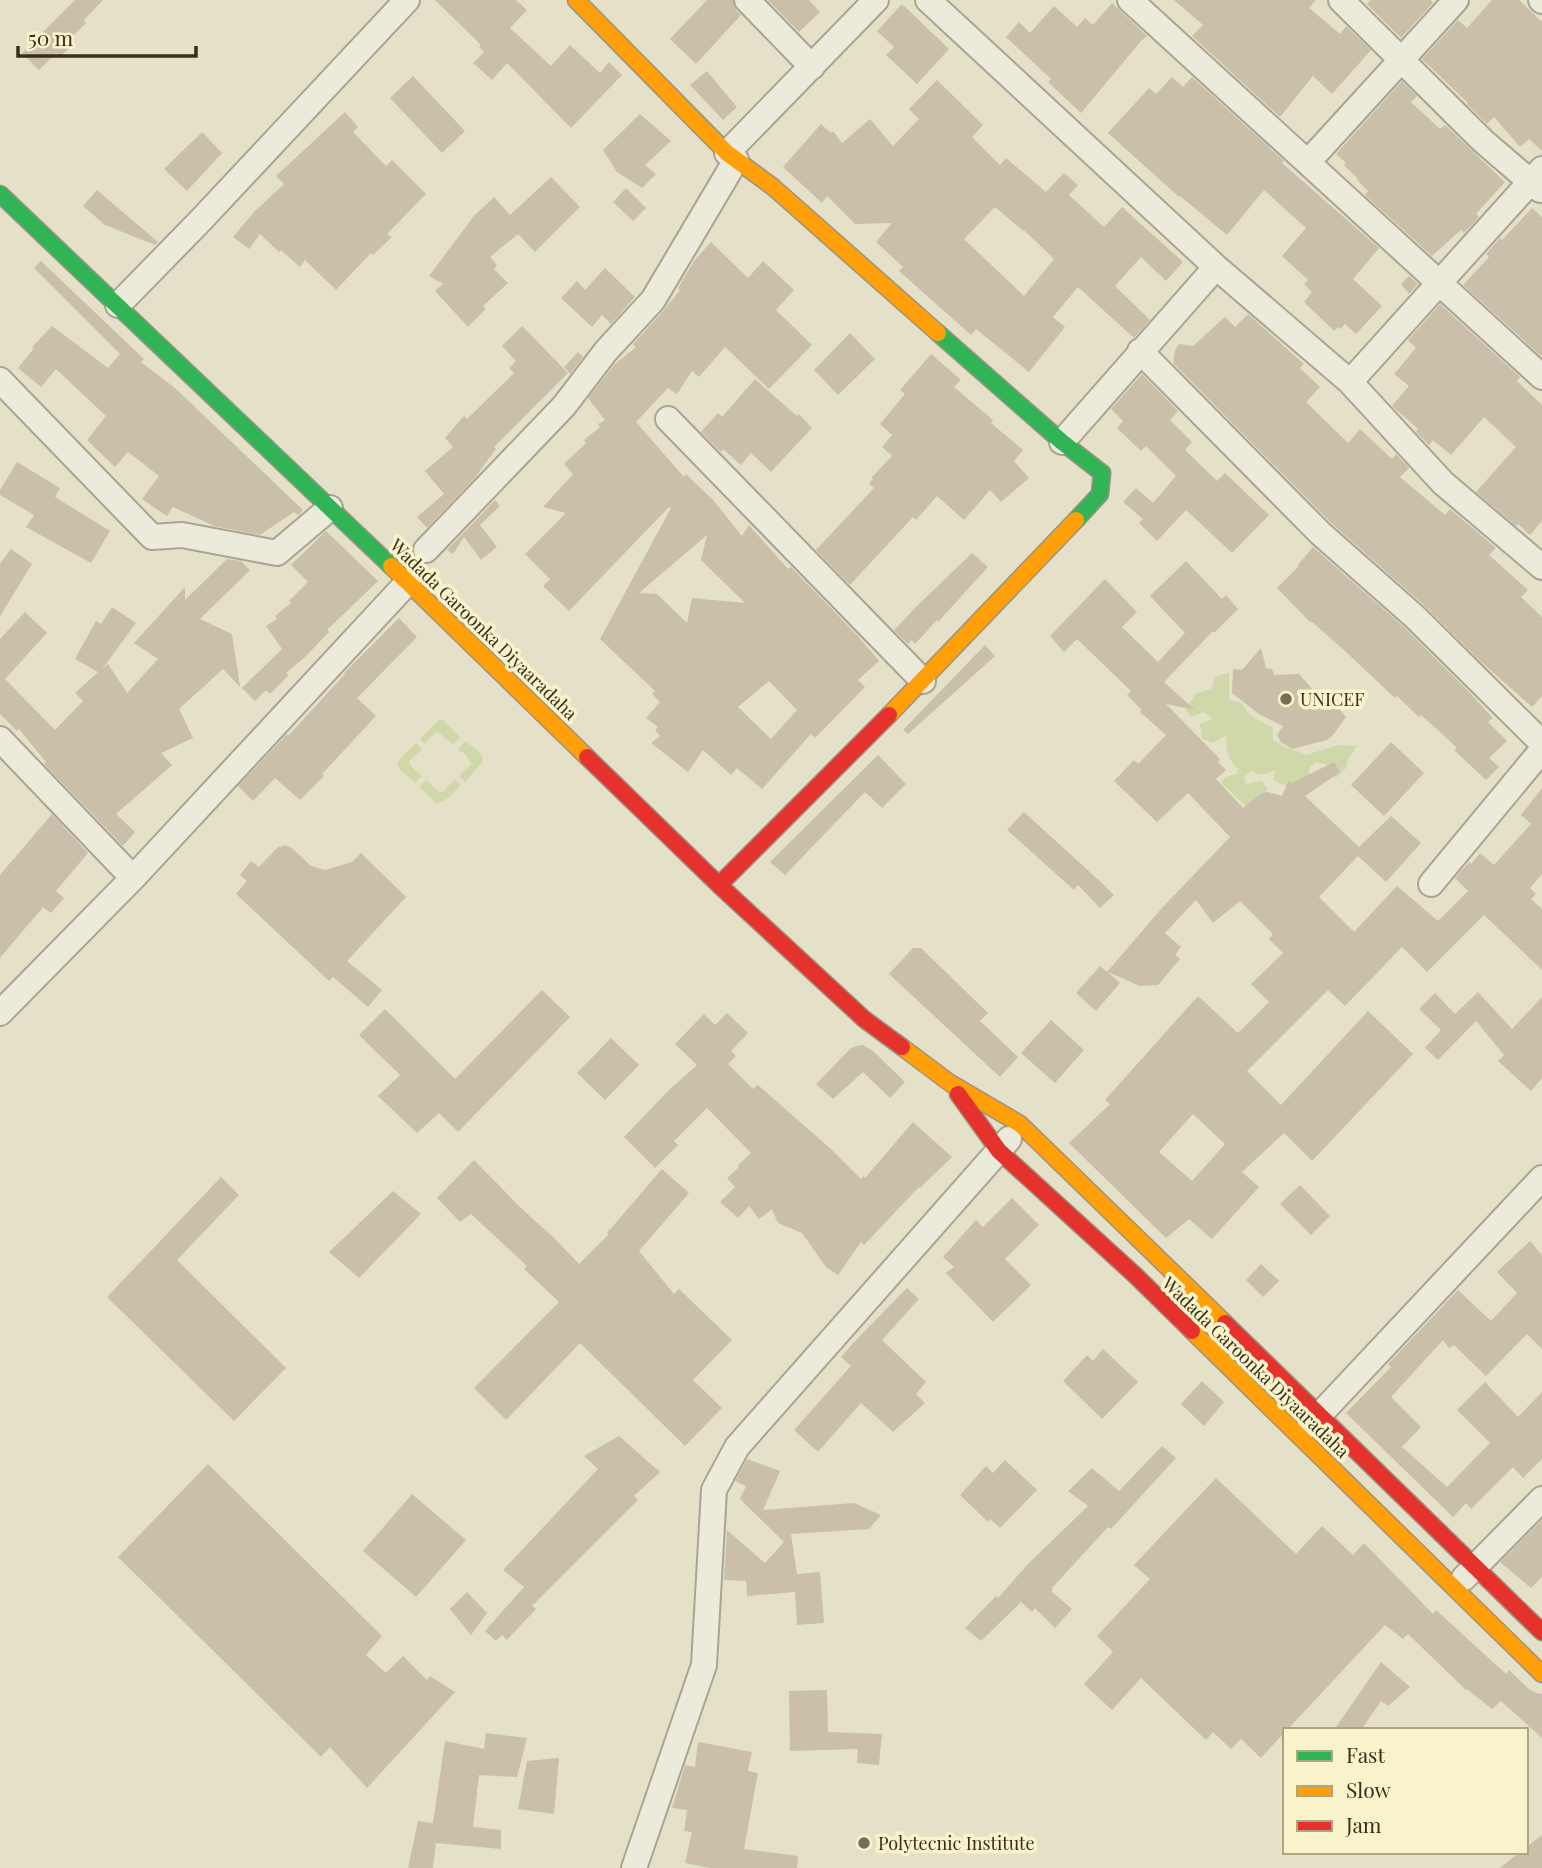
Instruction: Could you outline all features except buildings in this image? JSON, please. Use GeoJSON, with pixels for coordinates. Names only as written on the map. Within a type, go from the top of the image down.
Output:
{"type":"FeatureCollection","features":[{"type":"Feature","properties":{"kind":"main road"},"geometry":{"type":"LineString","coordinates":[[576,0],[731,157],[773,187],[1062,442],[1102,473],[1100,494],[923,681],[719,885]]}},
{"type":"Feature","properties":{"kind":"main road","name":"Wadada Garoonka Diyaaradaha"},"geometry":{"type":"LineString","coordinates":[[0,194],[408,582],[719,885],[864,1019],[950,1083],[1020,1125],[1542,1632]]}},
{"type":"Feature","properties":{"kind":"main road","name":"Wadada Garoonka Diyaaradaha"},"geometry":{"type":"LineString","coordinates":[[950,1083],[999,1151],[1136,1276],[1542,1674]]}},
{"type":"Feature","properties":{"kind":"street"},"geometry":{"type":"LineString","coordinates":[[118,305],[407,0]]}},
{"type":"Feature","properties":{"kind":"street"},"geometry":{"type":"LineString","coordinates":[[747,0],[812,67]]}},
{"type":"Feature","properties":{"kind":"street"},"geometry":{"type":"LineString","coordinates":[[426,550],[564,406],[606,351],[653,300],[731,157],[876,0]]}},
{"type":"Feature","properties":{"kind":"street"},"geometry":{"type":"LineString","coordinates":[[928,0],[1216,267],[1350,382],[1443,483],[1542,567]]}},
{"type":"Feature","properties":{"kind":"street"},"geometry":{"type":"LineString","coordinates":[[1130,0],[1542,377]]}},
{"type":"Feature","properties":{"kind":"street"},"geometry":{"type":"LineString","coordinates":[[1340,0],[1402,58],[1483,141],[1538,181],[1438,283],[1350,382]]}},
{"type":"Feature","properties":{"kind":"street"},"geometry":{"type":"LineString","coordinates":[[1308,162],[1456,0]]}},
{"type":"Feature","properties":{"kind":"street"},"geometry":{"type":"LineString","coordinates":[[1062,442],[1216,267]]}},
{"type":"Feature","properties":{"kind":"street"},"geometry":{"type":"LineString","coordinates":[[1140,351],[1320,533],[1415,617],[1542,743]]}},
{"type":"Feature","properties":{"kind":"street"},"geometry":{"type":"LineString","coordinates":[[0,380],[152,537],[182,536],[277,553],[330,508]]}},
{"type":"Feature","properties":{"kind":"street"},"geometry":{"type":"LineString","coordinates":[[668,419],[923,681]]}},
{"type":"Feature","properties":{"kind":"street"},"geometry":{"type":"LineString","coordinates":[[0,1013],[133,878],[408,582]]}},
{"type":"Feature","properties":{"kind":"street"},"geometry":{"type":"LineString","coordinates":[[0,739],[133,878]]}},
{"type":"Feature","properties":{"kind":"street"},"geometry":{"type":"LineString","coordinates":[[1432,884],[1542,750]]}},
{"type":"Feature","properties":{"kind":"street"},"geometry":{"type":"LineString","coordinates":[[634,1868],[704,1665],[714,1490],[737,1447],[1020,1125]]}},
{"type":"Feature","properties":{"kind":"street"},"geometry":{"type":"LineString","coordinates":[[1299,1436],[1321,1416],[1542,1178]]}},
{"type":"Feature","properties":{"kind":"street"},"geometry":{"type":"LineString","coordinates":[[1454,1589],[1542,1499]]}},
{"type":"Feature","properties":{"kind":"green space"},"geometry":{"type":"Polygon","coordinates":[[[1229,672],[1229,700],[1240,702],[1250,715],[1273,728],[1273,740],[1306,755],[1338,745],[1357,746],[1348,759],[1346,768],[1335,779],[1334,770],[1316,762],[1310,767],[1308,776],[1289,787],[1273,780],[1276,770],[1266,774],[1251,771],[1244,777],[1246,784],[1262,781],[1268,789],[1261,798],[1246,806],[1221,783],[1226,777],[1237,774],[1238,769],[1228,754],[1227,735],[1213,743],[1202,739],[1200,724],[1213,719],[1204,712],[1192,717],[1185,710],[1196,693],[1211,689],[1215,677],[1229,672]]]}},
{"type":"Feature","properties":{"kind":"green space"},"geometry":{"type":"Polygon","coordinates":[[[442,719],[460,737],[453,745],[438,732],[425,744],[420,739],[442,719]]]}},
{"type":"Feature","properties":{"kind":"green space"},"geometry":{"type":"Polygon","coordinates":[[[466,741],[483,759],[465,782],[459,776],[471,764],[467,756],[458,749],[466,741]]]}},
{"type":"Feature","properties":{"kind":"green space"},"geometry":{"type":"Polygon","coordinates":[[[416,743],[422,749],[409,764],[422,776],[415,783],[397,764],[416,743]]]}},
{"type":"Feature","properties":{"kind":"green space"},"geometry":{"type":"Polygon","coordinates":[[[455,779],[461,785],[450,797],[436,803],[419,787],[426,780],[442,792],[455,779]]]}},
{"type":"Feature","properties":{"kind":"traffic: fast"},"geometry":{"type":"LineString","coordinates":[[0,194],[391,566]]}},
{"type":"Feature","properties":{"kind":"traffic: fast"},"geometry":{"type":"LineString","coordinates":[[938,333],[1062,442],[1102,473],[1100,494],[1076,520]]}},
{"type":"Feature","properties":{"kind":"traffic: slow"},"geometry":{"type":"LineString","coordinates":[[576,0],[727,153],[773,187],[938,333]]}},
{"type":"Feature","properties":{"kind":"traffic: slow"},"geometry":{"type":"LineString","coordinates":[[889,715],[1076,520]]}},
{"type":"Feature","properties":{"kind":"traffic: slow"},"geometry":{"type":"LineString","coordinates":[[391,566],[587,757]]}},
{"type":"Feature","properties":{"kind":"traffic: slow"},"geometry":{"type":"LineString","coordinates":[[902,1047],[950,1083],[1020,1124],[1225,1323]]}},
{"type":"Feature","properties":{"kind":"traffic: slow"},"geometry":{"type":"LineString","coordinates":[[1192,1331],[1542,1674]]}},
{"type":"Feature","properties":{"kind":"traffic: jam"},"geometry":{"type":"LineString","coordinates":[[719,885],[889,715]]}},
{"type":"Feature","properties":{"kind":"traffic: jam"},"geometry":{"type":"LineString","coordinates":[[587,757],[719,885],[864,1019],[902,1047]]}},
{"type":"Feature","properties":{"kind":"traffic: jam"},"geometry":{"type":"LineString","coordinates":[[958,1094],[999,1151],[1192,1331]]}},
{"type":"Feature","properties":{"kind":"traffic: jam"},"geometry":{"type":"LineString","coordinates":[[1225,1323],[1542,1632]]}},
{"type":"Feature","properties":{"kind":"place","name":"UNICEF"},"geometry":{"type":"Point","coordinates":[1286,699]}},
{"type":"Feature","properties":{"kind":"place","name":"Polytecnic Institute"},"geometry":{"type":"Point","coordinates":[864,1843]}}]}
